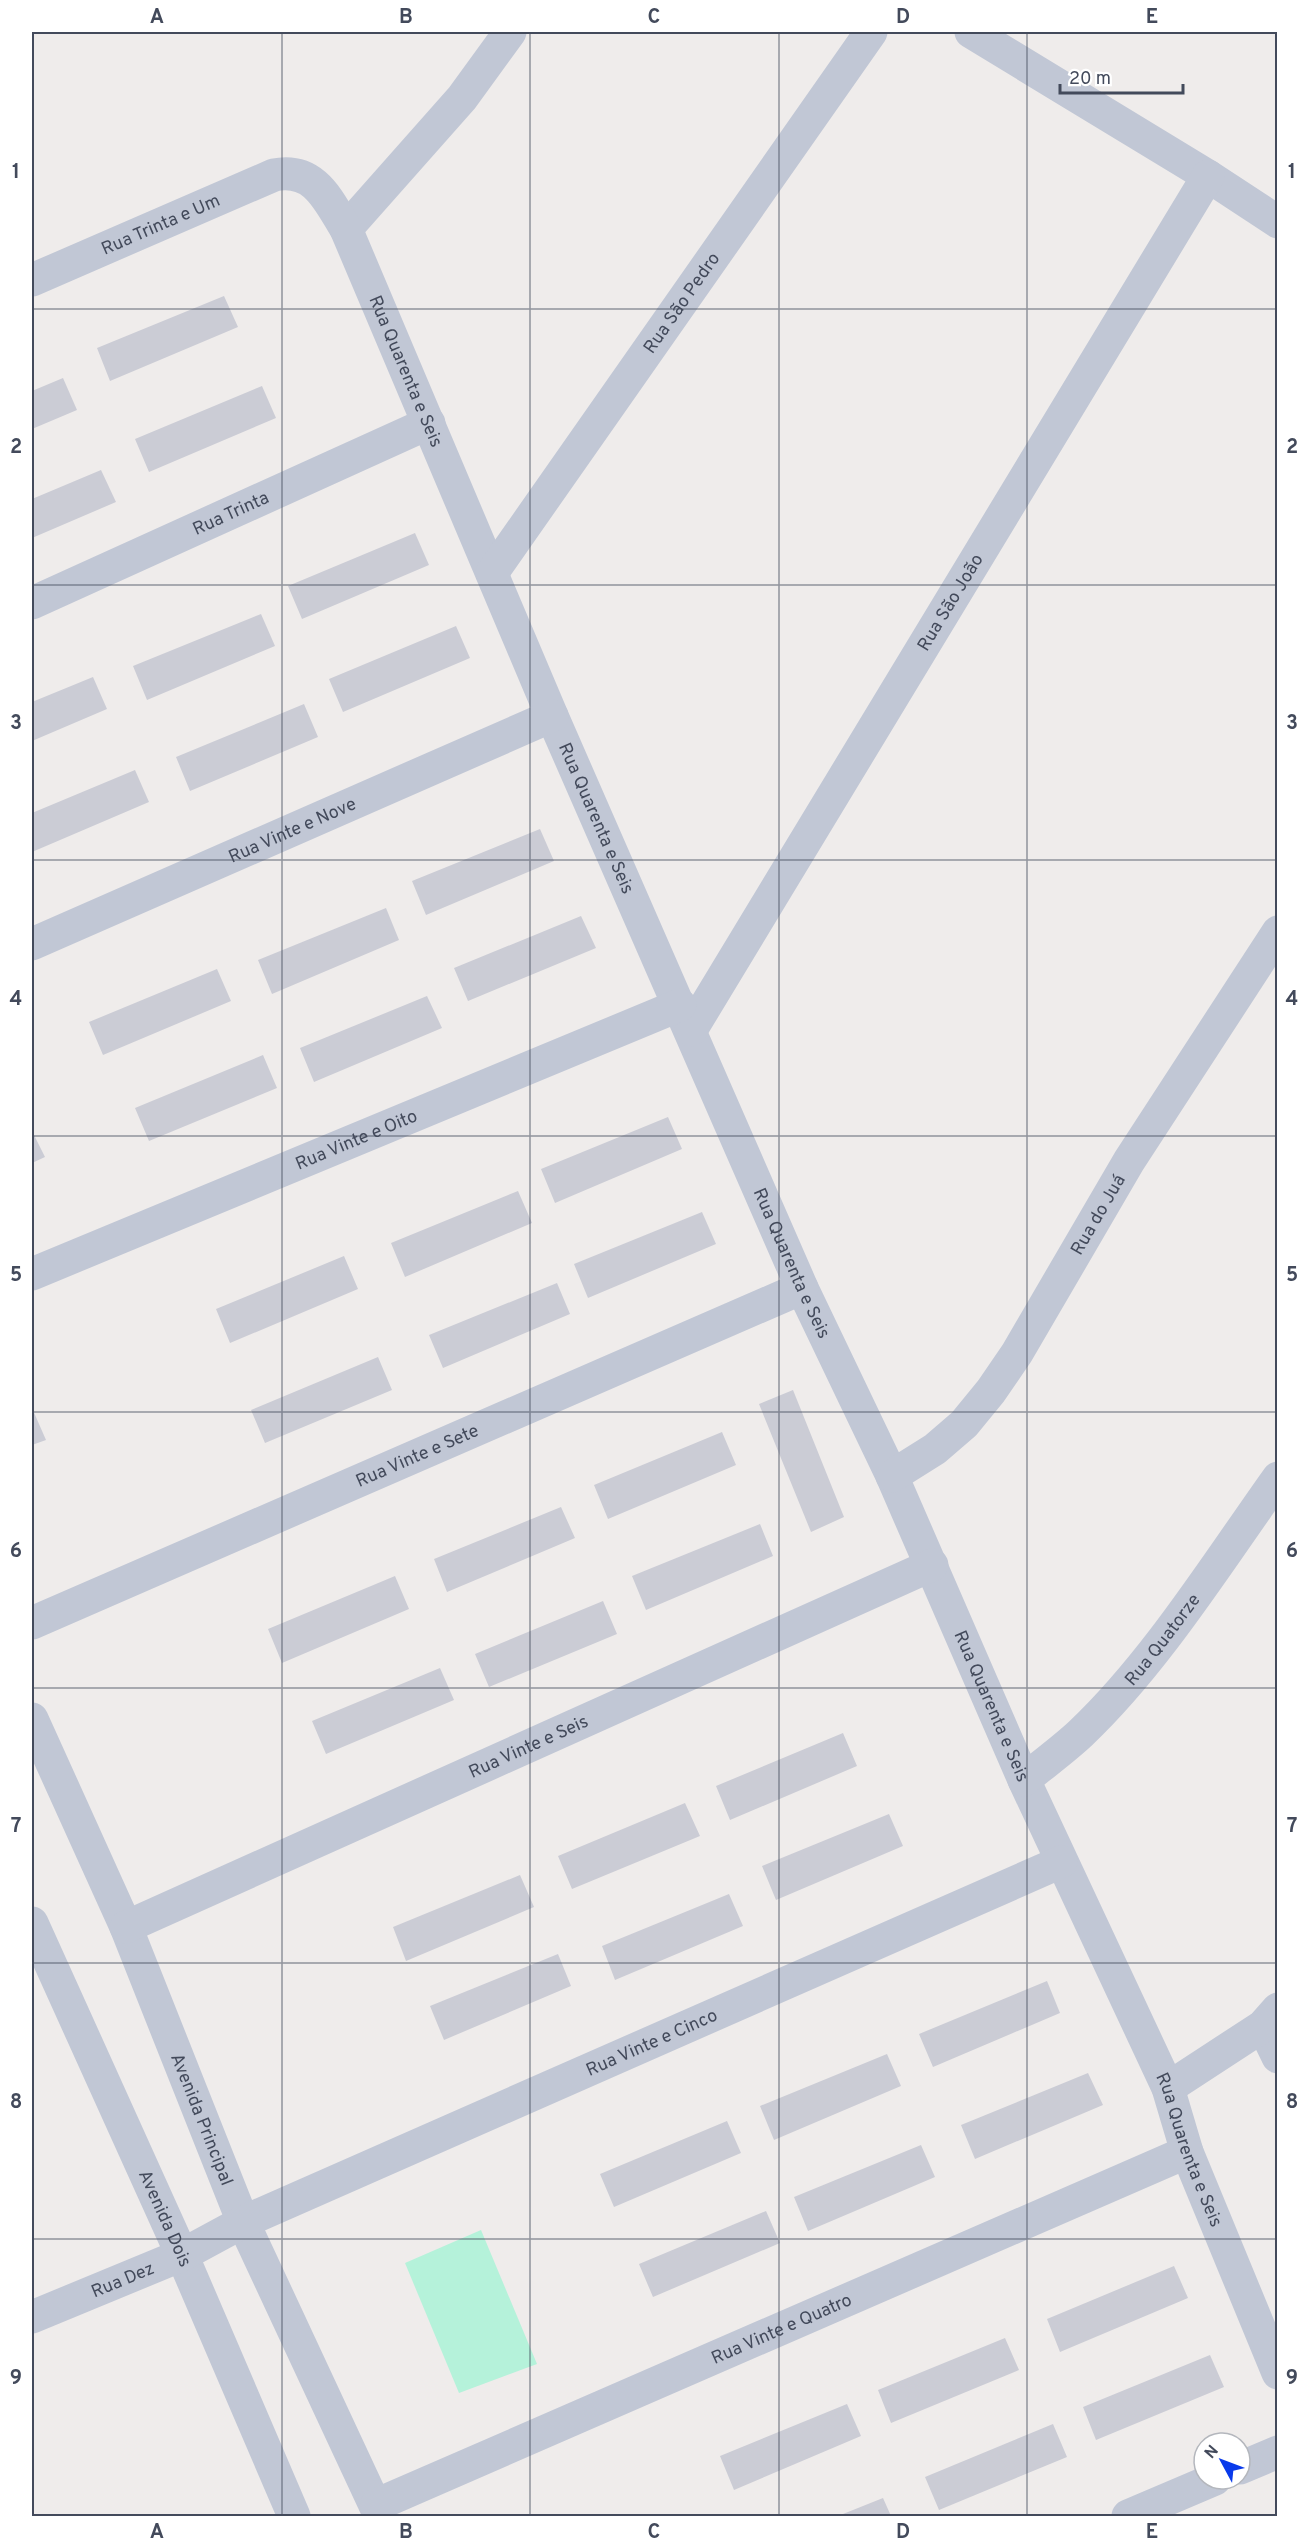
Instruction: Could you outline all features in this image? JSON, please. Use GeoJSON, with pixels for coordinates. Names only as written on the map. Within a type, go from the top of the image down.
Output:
{"type":"FeatureCollection","features":[{"type":"Feature","properties":{"kind":"street"},"geometry":{"type":"LineString","coordinates":[[346,229],[462,98],[510,32]]}},
{"type":"Feature","properties":{"kind":"street","name":"Rua São Pedro"},"geometry":{"type":"LineString","coordinates":[[492,573],[871,32]]}},
{"type":"Feature","properties":{"kind":"street"},"geometry":{"type":"LineString","coordinates":[[971,32],[1208,176],[1278,222]]}},
{"type":"Feature","properties":{"kind":"street","name":"Rua Quarenta e Seis"},"geometry":{"type":"LineString","coordinates":[[289,172],[302,174],[312,182],[324,194],[346,229],[552,716],[802,1288],[892,1476],[1024,1780],[1168,2088],[1187,2152],[1278,2373]]}},
{"type":"Feature","properties":{"kind":"street","name":"Rua Trinta e Um"},"geometry":{"type":"LineString","coordinates":[[32,280],[274,175],[289,172]]}},
{"type":"Feature","properties":{"kind":"street","name":"Rua São João"},"geometry":{"type":"LineString","coordinates":[[685,1018],[1208,176]]}},
{"type":"Feature","properties":{"kind":"street","name":"Rua Trinta"},"geometry":{"type":"LineString","coordinates":[[32,603],[429,423]]}},
{"type":"Feature","properties":{"kind":"street","name":"Rua Vinte e Nove"},"geometry":{"type":"LineString","coordinates":[[32,944],[552,716]]}},
{"type":"Feature","properties":{"kind":"street","name":"Rua do Juá"},"geometry":{"type":"LineString","coordinates":[[892,1476],[935,1449],[964,1424],[991,1391],[1017,1353],[1130,1161],[1278,932]]}},
{"type":"Feature","properties":{"kind":"street","name":"Rua Vinte e Oito"},"geometry":{"type":"LineString","coordinates":[[32,1274],[685,1018]]}},
{"type":"Feature","properties":{"kind":"street","name":"Rua Vinte e Sete"},"geometry":{"type":"LineString","coordinates":[[32,1623],[802,1288]]}},
{"type":"Feature","properties":{"kind":"street","name":"Rua Quatorze"},"geometry":{"type":"LineString","coordinates":[[1024,1780],[1080,1735],[1113,1701],[1185,1608],[1278,1478]]}},
{"type":"Feature","properties":{"kind":"street","name":"Rua Vinte e Seis"},"geometry":{"type":"LineString","coordinates":[[126,1927],[932,1565]]}},
{"type":"Feature","properties":{"kind":"street","name":"Avenida Principal"},"geometry":{"type":"LineString","coordinates":[[32,1719],[126,1927],[243,2222],[378,2511]]}},
{"type":"Feature","properties":{"kind":"street","name":"Rua Vinte e Cinco"},"geometry":{"type":"LineString","coordinates":[[243,2222],[1061,1862]]}},
{"type":"Feature","properties":{"kind":"street","name":"Avenida Dois"},"geometry":{"type":"LineString","coordinates":[[32,1923],[40,1968],[182,2255],[294,2517]]}},
{"type":"Feature","properties":{"kind":"street"},"geometry":{"type":"LineString","coordinates":[[1168,2088],[1270,2017],[1278,2057]]}},
{"type":"Feature","properties":{"kind":"street","name":"Rua Vinte e Quatro"},"geometry":{"type":"LineString","coordinates":[[378,2511],[1187,2152]]}},
{"type":"Feature","properties":{"kind":"street","name":"Rua Dez"},"geometry":{"type":"LineString","coordinates":[[32,2317],[182,2255],[243,2222]]}},
{"type":"Feature","properties":{"kind":"street"},"geometry":{"type":"LineString","coordinates":[[1252,2463],[1278,2452]]}},
{"type":"Feature","properties":{"kind":"street"},"geometry":{"type":"LineString","coordinates":[[1128,2517],[1192,2489]]}},
{"type":"Feature","properties":{"kind":"green space"},"geometry":{"type":"Polygon","coordinates":[[[481,2230],[537,2364],[459,2393],[405,2263],[481,2230]]]}},
{"type":"Feature","properties":{"kind":"building"},"geometry":{"type":"Polygon","coordinates":[[[224,296],[238,327],[110,381],[97,348],[224,296]]]}},
{"type":"Feature","properties":{"kind":"building"},"geometry":{"type":"Polygon","coordinates":[[[63,378],[77,410],[32,429],[32,391],[63,378]]]}},
{"type":"Feature","properties":{"kind":"building"},"geometry":{"type":"Polygon","coordinates":[[[262,386],[276,418],[149,472],[135,439],[262,386]]]}},
{"type":"Feature","properties":{"kind":"building"},"geometry":{"type":"Polygon","coordinates":[[[101,470],[116,502],[32,538],[32,499],[101,470]]]}},
{"type":"Feature","properties":{"kind":"building"},"geometry":{"type":"Polygon","coordinates":[[[415,533],[429,565],[302,619],[288,586],[415,533]]]}},
{"type":"Feature","properties":{"kind":"building"},"geometry":{"type":"Polygon","coordinates":[[[261,614],[275,646],[147,700],[133,666],[261,614]]]}},
{"type":"Feature","properties":{"kind":"building"},"geometry":{"type":"Polygon","coordinates":[[[456,626],[470,658],[343,712],[329,679],[456,626]]]}},
{"type":"Feature","properties":{"kind":"building"},"geometry":{"type":"Polygon","coordinates":[[[93,677],[107,709],[32,741],[32,702],[93,677]]]}},
{"type":"Feature","properties":{"kind":"building"},"geometry":{"type":"Polygon","coordinates":[[[304,704],[318,737],[190,791],[176,757],[304,704]]]}},
{"type":"Feature","properties":{"kind":"building"},"geometry":{"type":"Polygon","coordinates":[[[135,770],[149,802],[32,852],[32,813],[135,770]]]}},
{"type":"Feature","properties":{"kind":"building"},"geometry":{"type":"Polygon","coordinates":[[[540,829],[554,861],[426,915],[412,881],[540,829]]]}},
{"type":"Feature","properties":{"kind":"building"},"geometry":{"type":"Polygon","coordinates":[[[386,908],[399,940],[272,994],[258,960],[386,908]]]}},
{"type":"Feature","properties":{"kind":"building"},"geometry":{"type":"Polygon","coordinates":[[[581,916],[596,948],[468,1001],[454,968],[581,916]]]}},
{"type":"Feature","properties":{"kind":"building"},"geometry":{"type":"Polygon","coordinates":[[[217,969],[231,1001],[103,1055],[89,1022],[217,969]]]}},
{"type":"Feature","properties":{"kind":"building"},"geometry":{"type":"Polygon","coordinates":[[[427,996],[442,1028],[314,1082],[300,1048],[427,996]]]}},
{"type":"Feature","properties":{"kind":"building"},"geometry":{"type":"Polygon","coordinates":[[[263,1055],[277,1088],[149,1141],[135,1108],[263,1055]]]}},
{"type":"Feature","properties":{"kind":"building"},"geometry":{"type":"Polygon","coordinates":[[[668,1117],[682,1149],[555,1203],[541,1169],[668,1117]]]}},
{"type":"Feature","properties":{"kind":"building"},"geometry":{"type":"Polygon","coordinates":[[[32,1131],[45,1157],[32,1163],[32,1131]]]}},
{"type":"Feature","properties":{"kind":"building"},"geometry":{"type":"Polygon","coordinates":[[[518,1191],[532,1223],[405,1277],[391,1243],[518,1191]]]}},
{"type":"Feature","properties":{"kind":"building"},"geometry":{"type":"Polygon","coordinates":[[[702,1212],[716,1244],[588,1298],[574,1264],[702,1212]]]}},
{"type":"Feature","properties":{"kind":"building"},"geometry":{"type":"Polygon","coordinates":[[[344,1256],[358,1289],[230,1343],[216,1309],[344,1256]]]}},
{"type":"Feature","properties":{"kind":"building"},"geometry":{"type":"Polygon","coordinates":[[[557,1283],[570,1314],[443,1368],[429,1335],[557,1283]]]}},
{"type":"Feature","properties":{"kind":"building"},"geometry":{"type":"Polygon","coordinates":[[[378,1357],[392,1390],[265,1443],[251,1410],[378,1357]]]}},
{"type":"Feature","properties":{"kind":"building"},"geometry":{"type":"Polygon","coordinates":[[[793,1390],[844,1517],[811,1532],[759,1404],[793,1390]]]}},
{"type":"Feature","properties":{"kind":"building"},"geometry":{"type":"Polygon","coordinates":[[[32,1408],[46,1440],[32,1445],[32,1408]]]}},
{"type":"Feature","properties":{"kind":"building"},"geometry":{"type":"Polygon","coordinates":[[[722,1432],[736,1465],[608,1519],[594,1485],[722,1432]]]}},
{"type":"Feature","properties":{"kind":"building"},"geometry":{"type":"Polygon","coordinates":[[[561,1507],[575,1538],[447,1592],[434,1559],[561,1507]]]}},
{"type":"Feature","properties":{"kind":"building"},"geometry":{"type":"Polygon","coordinates":[[[760,1524],[773,1556],[646,1610],[632,1576],[760,1524]]]}},
{"type":"Feature","properties":{"kind":"building"},"geometry":{"type":"Polygon","coordinates":[[[395,1576],[409,1609],[282,1663],[268,1629],[395,1576]]]}},
{"type":"Feature","properties":{"kind":"building"},"geometry":{"type":"Polygon","coordinates":[[[603,1601],[617,1634],[489,1687],[475,1654],[603,1601]]]}},
{"type":"Feature","properties":{"kind":"building"},"geometry":{"type":"Polygon","coordinates":[[[440,1668],[454,1700],[326,1754],[312,1721],[440,1668]]]}},
{"type":"Feature","properties":{"kind":"building"},"geometry":{"type":"Polygon","coordinates":[[[843,1733],[857,1766],[730,1820],[716,1786],[843,1733]]]}},
{"type":"Feature","properties":{"kind":"building"},"geometry":{"type":"Polygon","coordinates":[[[685,1803],[700,1836],[572,1889],[558,1856],[685,1803]]]}},
{"type":"Feature","properties":{"kind":"building"},"geometry":{"type":"Polygon","coordinates":[[[889,1814],[903,1846],[776,1900],[762,1866],[889,1814]]]}},
{"type":"Feature","properties":{"kind":"building"},"geometry":{"type":"Polygon","coordinates":[[[520,1875],[534,1907],[406,1961],[393,1927],[520,1875]]]}},
{"type":"Feature","properties":{"kind":"building"},"geometry":{"type":"Polygon","coordinates":[[[729,1894],[743,1926],[615,1980],[602,1946],[729,1894]]]}},
{"type":"Feature","properties":{"kind":"building"},"geometry":{"type":"Polygon","coordinates":[[[558,1954],[571,1986],[444,2040],[430,2006],[558,1954]]]}},
{"type":"Feature","properties":{"kind":"building"},"geometry":{"type":"Polygon","coordinates":[[[1047,1981],[1060,2013],[933,2067],[919,2034],[1047,1981]]]}},
{"type":"Feature","properties":{"kind":"building"},"geometry":{"type":"Polygon","coordinates":[[[887,2054],[901,2086],[774,2140],[760,2106],[887,2054]]]}},
{"type":"Feature","properties":{"kind":"building"},"geometry":{"type":"Polygon","coordinates":[[[1088,2073],[1103,2105],[975,2159],[961,2125],[1088,2073]]]}},
{"type":"Feature","properties":{"kind":"building"},"geometry":{"type":"Polygon","coordinates":[[[727,2121],[741,2153],[614,2207],[600,2174],[727,2121]]]}},
{"type":"Feature","properties":{"kind":"building"},"geometry":{"type":"Polygon","coordinates":[[[921,2145],[935,2177],[808,2231],[794,2197],[921,2145]]]}},
{"type":"Feature","properties":{"kind":"building"},"geometry":{"type":"Polygon","coordinates":[[[766,2211],[780,2243],[653,2297],[639,2264],[766,2211]]]}},
{"type":"Feature","properties":{"kind":"building"},"geometry":{"type":"Polygon","coordinates":[[[1174,2266],[1188,2298],[1060,2352],[1047,2319],[1174,2266]]]}},
{"type":"Feature","properties":{"kind":"building"},"geometry":{"type":"Polygon","coordinates":[[[1005,2338],[1019,2370],[891,2423],[878,2390],[1005,2338]]]}},
{"type":"Feature","properties":{"kind":"building"},"geometry":{"type":"Polygon","coordinates":[[[1210,2355],[1224,2387],[1096,2440],[1083,2407],[1210,2355]]]}},
{"type":"Feature","properties":{"kind":"building"},"geometry":{"type":"Polygon","coordinates":[[[847,2404],[861,2436],[734,2490],[720,2456],[847,2404]]]}},
{"type":"Feature","properties":{"kind":"building"},"geometry":{"type":"Polygon","coordinates":[[[1053,2424],[1067,2457],[939,2510],[925,2477],[1053,2424]]]}},
{"type":"Feature","properties":{"kind":"building"},"geometry":{"type":"Polygon","coordinates":[[[883,2498],[891,2516],[838,2516],[883,2498]]]}}]}
